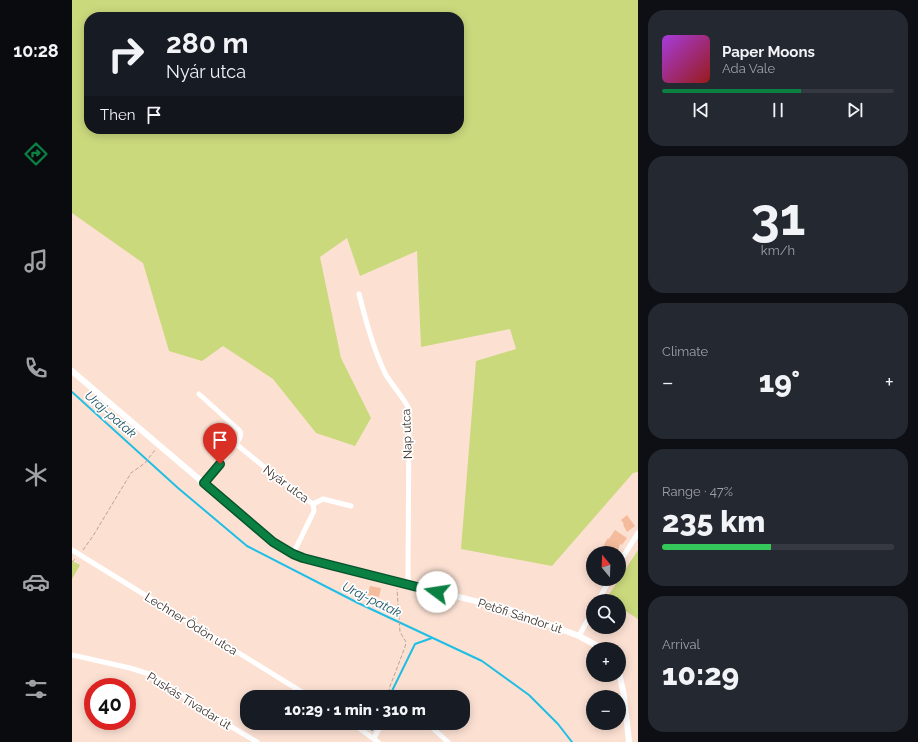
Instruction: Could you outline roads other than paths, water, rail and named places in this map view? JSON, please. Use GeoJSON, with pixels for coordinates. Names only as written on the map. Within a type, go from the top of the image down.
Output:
{"type":"FeatureCollection","features":[{"type":"Feature","properties":{"kind":"street","name":"Nap utca"},"geometry":{"type":"LineString","coordinates":[[359,294],[376,353],[390,382],[406,403],[408,409],[408,584]]}},
{"type":"Feature","properties":{"kind":"street","name":"Petőfi Sándor út"},"geometry":{"type":"LineString","coordinates":[[72,371],[273,542],[293,554],[334,566],[511,610],[579,636],[590,642]]}},
{"type":"Feature","properties":{"kind":"street"},"geometry":{"type":"LineString","coordinates":[[199,394],[240,431],[241,437],[204,483]]}},
{"type":"Feature","properties":{"kind":"street","name":"Nyár utca"},"geometry":{"type":"LineString","coordinates":[[236,444],[279,480],[313,504],[314,510],[293,554]]}},
{"type":"Feature","properties":{"kind":"street"},"geometry":{"type":"LineString","coordinates":[[313,504],[323,500],[351,506]]}},
{"type":"Feature","properties":{"kind":"street"},"geometry":{"type":"LineString","coordinates":[[626,552],[638,533]]}},
{"type":"Feature","properties":{"kind":"street","name":"Lechner Ödön utca"},"geometry":{"type":"LineString","coordinates":[[72,550],[299,690]]}},
{"type":"Feature","properties":{"kind":"street"},"geometry":{"type":"LineString","coordinates":[[579,636],[586,623]]}},
{"type":"Feature","properties":{"kind":"street","name":"Puskás Tivadar út"},"geometry":{"type":"LineString","coordinates":[[72,655],[130,668],[152,676],[257,742]]}},
{"type":"Feature","properties":{"kind":"street"},"geometry":{"type":"LineString","coordinates":[[621,682],[629,742]]}},
{"type":"Feature","properties":{"kind":"street"},"geometry":{"type":"LineString","coordinates":[[362,730],[376,740],[380,730]]}},
{"type":"Feature","properties":{"kind":"street"},"geometry":{"type":"LineString","coordinates":[[435,730],[448,742]]}},
{"type":"Feature","properties":{"kind":"waterway","name":"Uraj-patak"},"geometry":{"type":"LineString","coordinates":[[72,392],[178,488],[247,546],[358,603],[482,661],[529,695],[558,724],[572,742]]}},
{"type":"Feature","properties":{"kind":"waterway"},"geometry":{"type":"LineString","coordinates":[[392,690],[415,644],[432,638]]}}]}
